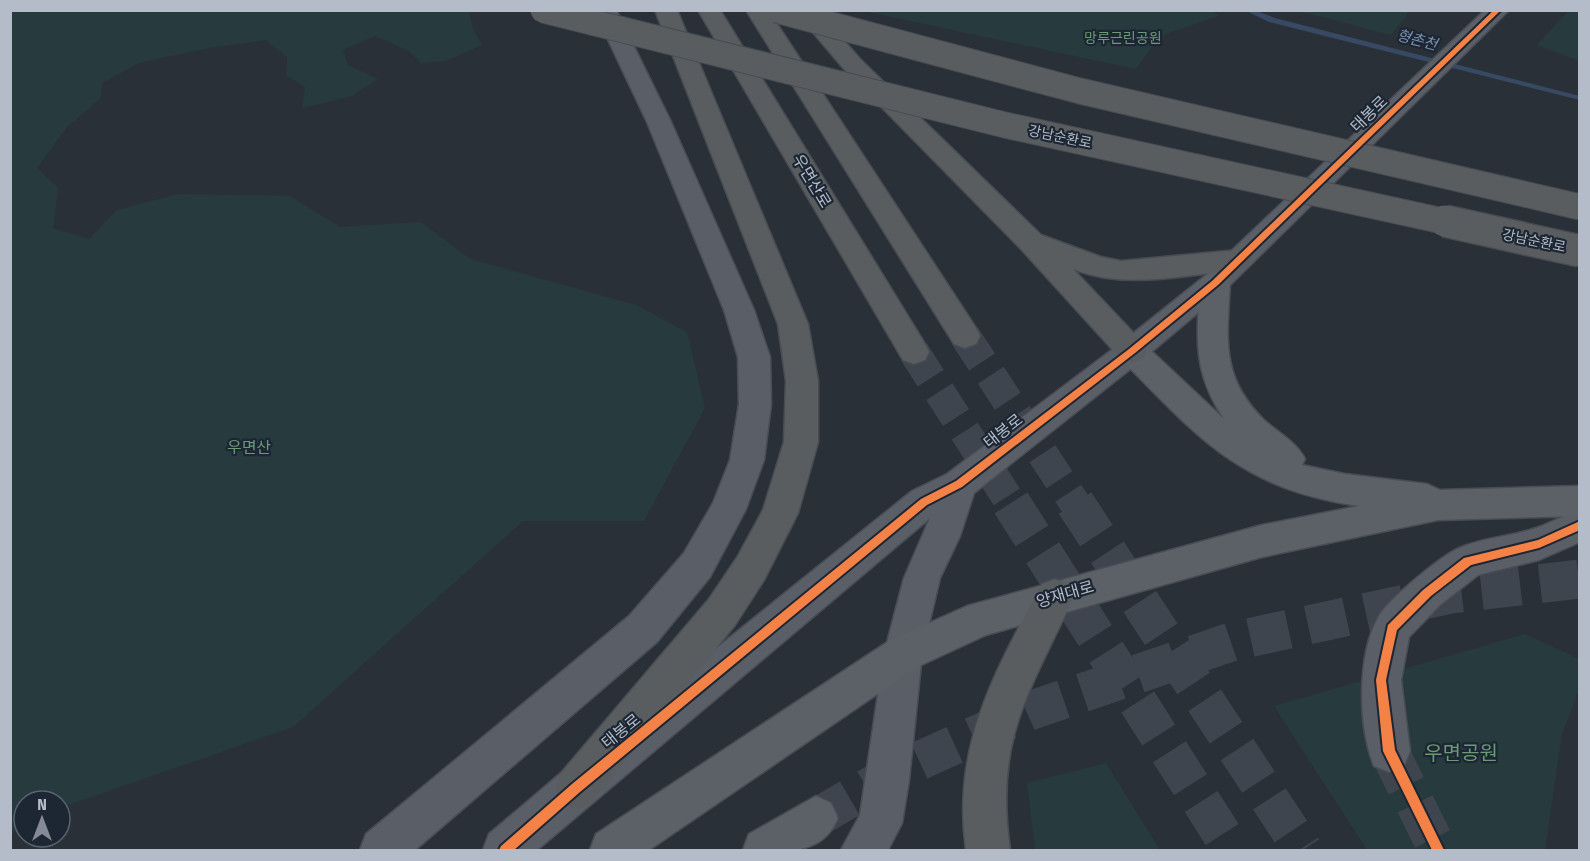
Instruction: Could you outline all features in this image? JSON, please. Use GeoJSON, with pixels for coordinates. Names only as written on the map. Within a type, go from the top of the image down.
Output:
{"type":"FeatureCollection","features":[{"type":"Feature","properties":{"kind":"highway","name":"강남순환로"},"geometry":{"type":"LineString","coordinates":[[543,10],[1005,125],[1580,251]]}},
{"type":"Feature","properties":{"kind":"highway"},"geometry":{"type":"LineString","coordinates":[[576,788],[722,612],[751,568],[780,513],[801,442],[802,381],[793,324],[666,10]]}},
{"type":"Feature","properties":{"kind":"highway","name":"우면산로"},"geometry":{"type":"LineString","coordinates":[[709,10],[914,352]]}},
{"type":"Feature","properties":{"kind":"highway"},"geometry":{"type":"LineString","coordinates":[[758,10],[964,336]]}},
{"type":"Feature","properties":{"kind":"highway"},"geometry":{"type":"LineString","coordinates":[[776,10],[1080,92],[1580,207]]}},
{"type":"Feature","properties":{"kind":"highway"},"geometry":{"type":"LineString","coordinates":[[805,10],[852,64],[1031,242],[1132,351]]}},
{"type":"Feature","properties":{"kind":"highway"},"geometry":{"type":"LineString","coordinates":[[1031,242],[1097,267],[1121,271],[1238,261]]}},
{"type":"Feature","properties":{"kind":"highway"},"geometry":{"type":"LineString","coordinates":[[988,850],[982,804],[987,746],[1016,672],[1055,596]]}},
{"type":"Feature","properties":{"kind":"main road"},"geometry":{"type":"LineString","coordinates":[[1215,283],[1212,346],[1214,367],[1224,392],[1244,422],[1261,440],[1327,485]]}},
{"type":"Feature","properties":{"kind":"main road"},"geometry":{"type":"LineString","coordinates":[[1132,351],[1205,423],[1243,452],[1296,478],[1327,485],[1465,504]]}},
{"type":"Feature","properties":{"kind":"main road","name":"양재대로"},"geometry":{"type":"LineString","coordinates":[[612,850],[903,654],[980,619],[1055,596],[1262,541],[1438,505],[1580,501]]}},
{"type":"Feature","properties":{"kind":"main road"},"geometry":{"type":"LineString","coordinates":[[765,850],[816,818]]}},
{"type":"Feature","properties":{"kind":"street"},"geometry":{"type":"LineString","coordinates":[[382,850],[643,629],[697,565],[728,509],[747,460],[755,404],[754,357],[742,319],[659,122],[605,10]]}},
{"type":"Feature","properties":{"kind":"street","name":"태봉로"},"geometry":{"type":"LineString","coordinates":[[505,850],[576,788],[924,502],[959,484],[1132,351],[1215,283],[1498,10]]}},
{"type":"Feature","properties":{"kind":"street"},"geometry":{"type":"LineString","coordinates":[[863,850],[880,823],[888,780],[903,654],[922,578],[942,536],[959,484]]}},
{"type":"Feature","properties":{"kind":"street"},"geometry":{"type":"LineString","coordinates":[[1389,751],[1381,680],[1392,628],[1427,592],[1468,561],[1539,544],[1580,525]]}},
{"type":"Feature","properties":{"kind":"green space","name":"우면산"},"geometry":{"type":"Polygon","coordinates":[[[11,10],[469,11],[473,29],[482,45],[446,61],[421,63],[409,51],[375,36],[343,50],[348,65],[378,79],[352,96],[302,108],[305,87],[286,75],[287,57],[266,40],[209,48],[139,63],[102,83],[101,98],[67,127],[37,168],[58,188],[53,228],[89,239],[117,210],[178,194],[290,196],[340,227],[421,222],[470,259],[636,305],[687,332],[705,408],[644,521],[523,521],[293,727],[72,804],[72,789],[12,789],[11,836],[11,10]]]}},
{"type":"Feature","properties":{"kind":"green space"},"geometry":{"type":"Polygon","coordinates":[[[1410,10],[1391,35],[1298,11],[1410,10]]]}},
{"type":"Feature","properties":{"kind":"green space","name":"망루근린공원"},"geometry":{"type":"Polygon","coordinates":[[[863,11],[1212,11],[1219,16],[1160,36],[1136,69],[863,11]]]}},
{"type":"Feature","properties":{"kind":"green space"},"geometry":{"type":"Polygon","coordinates":[[[1568,11],[1579,11],[1580,57],[1577,60],[1537,45],[1568,11]]]}},
{"type":"Feature","properties":{"kind":"green space","name":"우면공원"},"geometry":{"type":"Polygon","coordinates":[[[1525,634],[1579,659],[1579,690],[1562,734],[1545,850],[1367,850],[1274,706],[1525,634]]]}},
{"type":"Feature","properties":{"kind":"green space"},"geometry":{"type":"Polygon","coordinates":[[[1106,763],[1160,850],[1035,850],[1027,783],[1106,763]]]}},
{"type":"Feature","properties":{"kind":"waterway","name":"형촌천"},"geometry":{"type":"LineString","coordinates":[[1247,10],[1272,20],[1580,98]]}},
{"type":"Feature","properties":{"kind":"tunnel"},"geometry":{"type":"LineString","coordinates":[[965,336],[1076,505]]}},
{"type":"Feature","properties":{"kind":"tunnel"},"geometry":{"type":"LineString","coordinates":[[914,352],[1012,505]]}},
{"type":"Feature","properties":{"kind":"tunnel"},"geometry":{"type":"LineString","coordinates":[[1011,503],[1232,850]]}},
{"type":"Feature","properties":{"kind":"tunnel"},"geometry":{"type":"LineString","coordinates":[[1075,503],[1303,850]]}},
{"type":"Feature","properties":{"kind":"tunnel"},"geometry":{"type":"LineString","coordinates":[[816,818],[899,770],[1029,711],[1234,641],[1451,594],[1580,579]]}},
{"type":"Feature","properties":{"kind":"tunnel"},"geometry":{"type":"LineString","coordinates":[[1389,751],[1438,850]]}},
{"type":"Feature","properties":{"kind":"cycle path"},"geometry":{"type":"LineString","coordinates":[[505,850],[576,788],[924,502],[959,484],[1132,351],[1215,283],[1498,10]]}},
{"type":"Feature","properties":{"kind":"cycle path"},"geometry":{"type":"LineString","coordinates":[[1438,850],[1389,751],[1381,680],[1392,628],[1427,593],[1468,561],[1539,544],[1580,525]]}}]}
